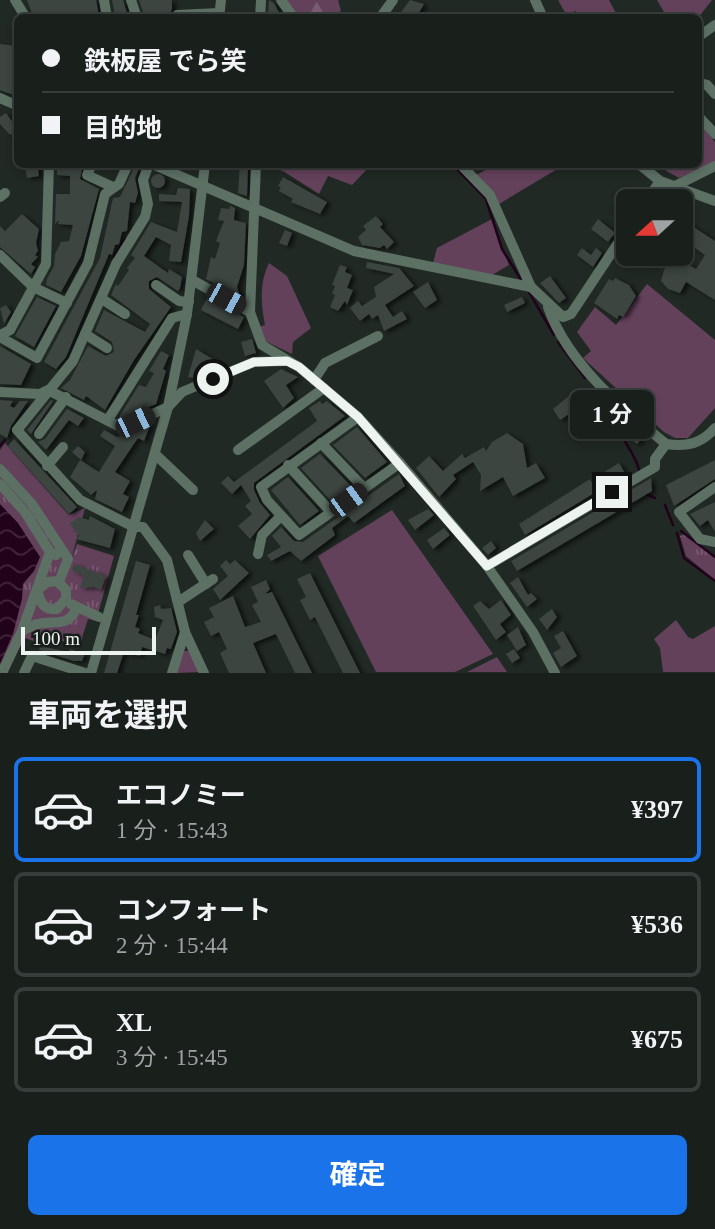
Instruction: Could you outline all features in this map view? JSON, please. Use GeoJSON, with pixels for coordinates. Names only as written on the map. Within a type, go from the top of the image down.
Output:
{"type":"FeatureCollection","features":[{"type":"Feature","properties":{"kind":"street"},"geometry":{"type":"LineString","coordinates":[[0,111],[9,102]]}},
{"type":"Feature","properties":{"kind":"street"},"geometry":{"type":"LineString","coordinates":[[702,120],[715,134]]}},
{"type":"Feature","properties":{"kind":"street"},"geometry":{"type":"LineString","coordinates":[[675,186],[715,166]]}},
{"type":"Feature","properties":{"kind":"street"},"geometry":{"type":"LineString","coordinates":[[1,333],[10,330],[46,264],[49,168]]}},
{"type":"Feature","properties":{"kind":"street"},"geometry":{"type":"LineString","coordinates":[[91,168],[88,175],[113,187]]}},
{"type":"Feature","properties":{"kind":"street"},"geometry":{"type":"LineString","coordinates":[[1,333],[37,358],[88,263],[105,194],[119,184],[126,168]]}},
{"type":"Feature","properties":{"kind":"street"},"geometry":{"type":"LineString","coordinates":[[149,168],[143,180],[148,204],[145,217],[116,264],[73,361],[17,430],[80,500],[134,527],[142,527],[167,560],[185,632],[204,673]]}},
{"type":"Feature","properties":{"kind":"street"},"geometry":{"type":"LineString","coordinates":[[160,168],[354,251],[531,287]]}},
{"type":"Feature","properties":{"kind":"street"},"geometry":{"type":"LineString","coordinates":[[91,673],[168,407],[189,302],[205,168]]}},
{"type":"Feature","properties":{"kind":"street"},"geometry":{"type":"LineString","coordinates":[[256,168],[250,312],[262,345],[314,380],[358,417],[400,463],[487,566],[533,632],[555,673]]}},
{"type":"Feature","properties":{"kind":"street"},"geometry":{"type":"LineString","coordinates":[[464,168],[490,195],[531,287],[547,305],[563,317],[571,314],[616,246]]}},
{"type":"Feature","properties":{"kind":"street"},"geometry":{"type":"LineString","coordinates":[[644,168],[660,181],[715,201]]}},
{"type":"Feature","properties":{"kind":"street"},"geometry":{"type":"LineString","coordinates":[[654,189],[660,181]]}},
{"type":"Feature","properties":{"kind":"street"},"geometry":{"type":"LineString","coordinates":[[0,255],[33,287],[67,303]]}},
{"type":"Feature","properties":{"kind":"street"},"geometry":{"type":"LineString","coordinates":[[192,281],[250,312]]}},
{"type":"Feature","properties":{"kind":"street"},"geometry":{"type":"LineString","coordinates":[[156,285],[179,300],[189,302]]}},
{"type":"Feature","properties":{"kind":"street"},"geometry":{"type":"LineString","coordinates":[[102,299],[125,314]]}},
{"type":"Feature","properties":{"kind":"street"},"geometry":{"type":"LineString","coordinates":[[547,305],[562,337],[581,364],[666,444],[692,445],[705,439],[715,428]]}},
{"type":"Feature","properties":{"kind":"street"},"geometry":{"type":"LineString","coordinates":[[109,418],[172,318],[187,314]]}},
{"type":"Feature","properties":{"kind":"street"},"geometry":{"type":"LineString","coordinates":[[85,334],[107,348]]}},
{"type":"Feature","properties":{"kind":"street"},"geometry":{"type":"LineString","coordinates":[[314,380],[325,363],[378,336]]}},
{"type":"Feature","properties":{"kind":"street"},"geometry":{"type":"LineString","coordinates":[[0,392],[40,394],[48,390],[109,418],[122,428],[168,407],[182,392],[254,362],[287,361]]}},
{"type":"Feature","properties":{"kind":"street"},"geometry":{"type":"LineString","coordinates":[[238,450],[324,388]]}},
{"type":"Feature","properties":{"kind":"street"},"geometry":{"type":"LineString","coordinates":[[39,434],[66,397]]}},
{"type":"Feature","properties":{"kind":"street"},"geometry":{"type":"LineString","coordinates":[[358,417],[261,487],[267,500],[281,516],[299,535],[400,463]]}},
{"type":"Feature","properties":{"kind":"street"},"geometry":{"type":"LineString","coordinates":[[321,443],[364,488]]}},
{"type":"Feature","properties":{"kind":"street"},"geometry":{"type":"LineString","coordinates":[[487,566],[655,467],[655,459],[666,444]]}},
{"type":"Feature","properties":{"kind":"street"},"geometry":{"type":"LineString","coordinates":[[47,466],[63,447]]}},
{"type":"Feature","properties":{"kind":"street"},"geometry":{"type":"LineString","coordinates":[[155,454],[192,490]]}},
{"type":"Feature","properties":{"kind":"street"},"geometry":{"type":"LineString","coordinates":[[288,466],[331,512]]}},
{"type":"Feature","properties":{"kind":"street"},"geometry":{"type":"LineString","coordinates":[[0,469],[33,504],[68,559]]}},
{"type":"Feature","properties":{"kind":"street"},"geometry":{"type":"LineString","coordinates":[[0,484],[25,512],[50,552],[68,559]]}},
{"type":"Feature","properties":{"kind":"street"},"geometry":{"type":"LineString","coordinates":[[715,487],[679,512],[700,539],[715,542]]}},
{"type":"Feature","properties":{"kind":"street"},"geometry":{"type":"LineString","coordinates":[[258,554],[262,536],[281,516]]}},
{"type":"Feature","properties":{"kind":"street"},"geometry":{"type":"LineString","coordinates":[[2,673],[22,631],[50,552]]}},
{"type":"Feature","properties":{"kind":"street"},"geometry":{"type":"LineString","coordinates":[[178,602],[209,581],[188,555]]}},
{"type":"Feature","properties":{"kind":"street"},"geometry":{"type":"LineString","coordinates":[[59,582],[68,559]]}},
{"type":"Feature","properties":{"kind":"street"},"geometry":{"type":"LineString","coordinates":[[48,582],[59,582],[66,590],[65,601],[57,609],[47,608],[40,602],[37,590],[48,582]]}},
{"type":"Feature","properties":{"kind":"street"},"geometry":{"type":"LineString","coordinates":[[65,601],[99,617]]}},
{"type":"Feature","properties":{"kind":"street"},"geometry":{"type":"LineString","coordinates":[[22,631],[40,623],[58,624],[67,621],[77,607]]}},
{"type":"Feature","properties":{"kind":"street"},"geometry":{"type":"LineString","coordinates":[[172,673],[185,632]]}},
{"type":"Feature","properties":{"kind":"street"},"geometry":{"type":"LineString","coordinates":[[24,673],[32,656],[85,673]]}},
{"type":"Feature","properties":{"kind":"green space"},"geometry":{"type":"Polygon","coordinates":[[[285,0],[338,0],[341,11],[336,14],[295,14],[285,0]]]}},
{"type":"Feature","properties":{"kind":"green space"},"geometry":{"type":"Polygon","coordinates":[[[558,0],[609,0],[616,14],[582,14],[575,11],[566,14],[558,0]]]}},
{"type":"Feature","properties":{"kind":"green space"},"geometry":{"type":"Polygon","coordinates":[[[657,0],[712,0],[701,14],[665,14],[657,0]]]}},
{"type":"Feature","properties":{"kind":"green space"},"geometry":{"type":"Polygon","coordinates":[[[702,127],[715,142],[715,162],[702,168],[702,127]]]}},
{"type":"Feature","properties":{"kind":"green space"},"geometry":{"type":"Polygon","coordinates":[[[272,168],[368,168],[352,185],[328,176],[319,194],[283,171],[272,168]]]}},
{"type":"Feature","properties":{"kind":"green space"},"geometry":{"type":"Polygon","coordinates":[[[490,168],[559,168],[499,204],[476,175],[490,168]]]}},
{"type":"Feature","properties":{"kind":"green space"},"geometry":{"type":"Polygon","coordinates":[[[661,168],[702,168],[679,178],[661,168]]]}},
{"type":"Feature","properties":{"kind":"green space"},"geometry":{"type":"Polygon","coordinates":[[[492,219],[509,265],[492,275],[433,263],[437,248],[492,219]]]}},
{"type":"Feature","properties":{"kind":"green space"},"geometry":{"type":"Polygon","coordinates":[[[269,263],[287,276],[311,328],[293,342],[292,354],[265,341],[258,327],[265,325],[262,294],[269,263]]]}},
{"type":"Feature","properties":{"kind":"green space"},"geometry":{"type":"Polygon","coordinates":[[[647,284],[715,340],[715,408],[688,438],[675,438],[664,432],[583,358],[591,351],[577,332],[595,307],[616,325],[647,284]]]}},
{"type":"Feature","properties":{"kind":"green space"},"geometry":{"type":"Polygon","coordinates":[[[5,443],[69,515],[85,508],[71,560],[99,610],[34,501],[0,464],[0,450],[5,443]]]}},
{"type":"Feature","properties":{"kind":"green space"},"geometry":{"type":"Polygon","coordinates":[[[0,464],[34,501],[71,560],[77,544],[114,556],[96,621],[88,619],[81,641],[73,638],[48,646],[25,638],[0,672],[0,464]]]}},
{"type":"Feature","properties":{"kind":"green space"},"geometry":{"type":"Polygon","coordinates":[[[392,510],[493,654],[455,672],[376,672],[318,556],[392,510]]]}},
{"type":"Feature","properties":{"kind":"green space"},"geometry":{"type":"Polygon","coordinates":[[[684,534],[715,557],[715,580],[686,556],[680,536],[684,534]]]}},
{"type":"Feature","properties":{"kind":"green space"},"geometry":{"type":"Polygon","coordinates":[[[676,620],[688,637],[693,639],[715,626],[715,672],[663,672],[660,648],[654,639],[676,620]]]}},
{"type":"Feature","properties":{"kind":"green space"},"geometry":{"type":"Polygon","coordinates":[[[183,651],[190,651],[200,672],[176,673],[183,651]]]}},
{"type":"Feature","properties":{"kind":"green space"},"geometry":{"type":"Polygon","coordinates":[[[497,657],[507,672],[467,672],[497,657]]]}},
{"type":"Feature","properties":{"kind":"water"},"geometry":{"type":"Polygon","coordinates":[[[0,504],[18,523],[40,557],[34,571],[23,584],[13,634],[0,664],[0,504]]]}},
{"type":"Feature","properties":{"kind":"building"},"geometry":{"type":"Polygon","coordinates":[[[27,0],[96,0],[99,14],[32,14],[27,0]]]}},
{"type":"Feature","properties":{"kind":"building"},"geometry":{"type":"Polygon","coordinates":[[[112,0],[123,0],[127,13],[115,14],[112,0]]]}},
{"type":"Feature","properties":{"kind":"building"},"geometry":{"type":"Polygon","coordinates":[[[139,0],[172,0],[170,14],[144,14],[139,0]]]}},
{"type":"Feature","properties":{"kind":"building"},"geometry":{"type":"Polygon","coordinates":[[[269,0],[274,3],[280,14],[268,14],[269,0]]]}},
{"type":"Feature","properties":{"kind":"building"},"geometry":{"type":"Polygon","coordinates":[[[410,0],[424,4],[418,14],[400,14],[410,0]]]}},
{"type":"Feature","properties":{"kind":"building"},"geometry":{"type":"Polygon","coordinates":[[[0,44],[14,46],[14,95],[0,90],[0,44]]]}},
{"type":"Feature","properties":{"kind":"building"},"geometry":{"type":"Polygon","coordinates":[[[6,113],[14,124],[14,132],[10,135],[0,124],[0,117],[6,113]]]}},
{"type":"Feature","properties":{"kind":"building"},"geometry":{"type":"Polygon","coordinates":[[[25,168],[38,168],[39,176],[27,178],[25,168]]]}},
{"type":"Feature","properties":{"kind":"building"},"geometry":{"type":"Polygon","coordinates":[[[57,168],[82,168],[80,179],[99,189],[81,256],[61,292],[46,285],[54,266],[55,254],[61,242],[69,241],[73,225],[58,224],[59,220],[55,224],[56,194],[70,194],[70,176],[57,175],[57,168]]]}},
{"type":"Feature","properties":{"kind":"building"},"geometry":{"type":"Polygon","coordinates":[[[134,168],[139,168],[135,178],[138,193],[135,203],[130,202],[127,231],[122,232],[119,244],[115,245],[112,255],[109,254],[66,357],[56,369],[44,362],[100,258],[113,198],[120,197],[134,168]]]}},
{"type":"Feature","properties":{"kind":"building"},"geometry":{"type":"Polygon","coordinates":[[[240,168],[248,168],[247,196],[238,193],[240,168]]]}},
{"type":"Feature","properties":{"kind":"building"},"geometry":{"type":"Polygon","coordinates":[[[158,174],[163,176],[163,186],[158,188],[153,186],[151,181],[153,176],[158,174]]]}},
{"type":"Feature","properties":{"kind":"building"},"geometry":{"type":"Polygon","coordinates":[[[283,177],[327,202],[320,214],[291,202],[293,199],[279,191],[281,187],[278,186],[283,177]]]}},
{"type":"Feature","properties":{"kind":"building"},"geometry":{"type":"Polygon","coordinates":[[[178,188],[190,189],[189,216],[181,262],[169,261],[171,245],[156,237],[144,256],[168,273],[169,269],[182,277],[180,288],[178,291],[157,277],[149,281],[149,289],[171,307],[134,360],[105,410],[86,396],[84,400],[61,388],[70,380],[88,346],[106,356],[114,352],[112,342],[95,331],[104,310],[145,332],[150,324],[111,295],[116,284],[118,286],[129,270],[127,268],[135,258],[131,255],[151,222],[177,232],[182,202],[159,201],[159,194],[176,195],[178,188]]]}},
{"type":"Feature","properties":{"kind":"building"},"geometry":{"type":"Polygon","coordinates":[[[230,206],[235,208],[234,220],[246,223],[244,265],[237,287],[240,297],[206,279],[211,257],[215,259],[220,243],[216,241],[224,221],[218,220],[221,208],[229,209],[230,206]]]}},
{"type":"Feature","properties":{"kind":"building"},"geometry":{"type":"Polygon","coordinates":[[[22,214],[39,229],[36,243],[38,251],[35,255],[38,257],[31,264],[35,267],[31,274],[0,247],[0,226],[5,231],[22,214]]]}},
{"type":"Feature","properties":{"kind":"building"},"geometry":{"type":"Polygon","coordinates":[[[376,216],[383,224],[380,227],[394,242],[387,249],[384,245],[380,248],[362,245],[358,237],[366,230],[363,226],[376,216]]]}},
{"type":"Feature","properties":{"kind":"building"},"geometry":{"type":"Polygon","coordinates":[[[598,219],[615,233],[608,242],[591,229],[598,219]]]}},
{"type":"Feature","properties":{"kind":"building"},"geometry":{"type":"Polygon","coordinates":[[[693,227],[715,241],[715,300],[686,282],[680,293],[668,289],[661,281],[668,266],[691,266],[696,269],[705,255],[693,246],[693,227]]]}},
{"type":"Feature","properties":{"kind":"building"},"geometry":{"type":"Polygon","coordinates":[[[285,230],[292,233],[287,246],[279,243],[285,230]]]}},
{"type":"Feature","properties":{"kind":"building"},"geometry":{"type":"Polygon","coordinates":[[[582,248],[591,255],[596,248],[602,253],[593,267],[577,255],[582,248]]]}},
{"type":"Feature","properties":{"kind":"building"},"geometry":{"type":"Polygon","coordinates":[[[367,262],[399,268],[414,286],[385,305],[393,317],[402,311],[407,319],[384,331],[378,315],[372,319],[369,314],[360,321],[350,308],[358,301],[362,306],[376,297],[374,287],[394,274],[366,268],[367,262]]]}},
{"type":"Feature","properties":{"kind":"building"},"geometry":{"type":"Polygon","coordinates":[[[340,265],[347,267],[345,272],[352,275],[347,288],[353,290],[347,305],[345,301],[338,311],[330,307],[335,295],[332,294],[335,286],[332,285],[340,265]]]}},
{"type":"Feature","properties":{"kind":"building"},"geometry":{"type":"Polygon","coordinates":[[[550,276],[566,298],[559,303],[540,283],[550,276]]]}},
{"type":"Feature","properties":{"kind":"building"},"geometry":{"type":"Polygon","coordinates":[[[615,278],[629,285],[636,296],[623,317],[619,315],[617,319],[594,303],[609,279],[613,281],[615,278]]]}},
{"type":"Feature","properties":{"kind":"building"},"geometry":{"type":"Polygon","coordinates":[[[428,282],[437,300],[425,308],[413,292],[428,282]]]}},
{"type":"Feature","properties":{"kind":"building"},"geometry":{"type":"Polygon","coordinates":[[[37,297],[56,306],[34,347],[15,336],[37,297]]]}},
{"type":"Feature","properties":{"kind":"building"},"geometry":{"type":"Polygon","coordinates":[[[522,297],[525,303],[507,312],[504,305],[522,297]]]}},
{"type":"Feature","properties":{"kind":"building"},"geometry":{"type":"Polygon","coordinates":[[[207,298],[244,317],[238,329],[201,310],[207,298]]]}},
{"type":"Feature","properties":{"kind":"building"},"geometry":{"type":"Polygon","coordinates":[[[6,305],[11,312],[4,324],[0,308],[6,305]]]}},
{"type":"Feature","properties":{"kind":"building"},"geometry":{"type":"Polygon","coordinates":[[[252,339],[256,353],[245,356],[241,342],[252,339]]]}},
{"type":"Feature","properties":{"kind":"building"},"geometry":{"type":"Polygon","coordinates":[[[0,346],[31,364],[21,385],[0,384],[0,346]]]}},
{"type":"Feature","properties":{"kind":"building"},"geometry":{"type":"Polygon","coordinates":[[[196,349],[222,367],[205,374],[202,371],[201,376],[188,377],[196,349]]]}},
{"type":"Feature","properties":{"kind":"building"},"geometry":{"type":"Polygon","coordinates":[[[161,351],[169,355],[163,369],[166,371],[156,404],[122,419],[119,417],[139,385],[146,387],[154,373],[149,371],[161,351]]]}},
{"type":"Feature","properties":{"kind":"building"},"geometry":{"type":"Polygon","coordinates":[[[281,369],[298,377],[286,385],[294,398],[283,408],[264,381],[281,369]]]}},
{"type":"Feature","properties":{"kind":"building"},"geometry":{"type":"Polygon","coordinates":[[[574,392],[581,406],[560,420],[553,409],[574,392]]]}},
{"type":"Feature","properties":{"kind":"building"},"geometry":{"type":"Polygon","coordinates":[[[0,400],[13,401],[10,406],[14,408],[20,401],[28,401],[11,426],[7,438],[0,434],[0,400]]]}},
{"type":"Feature","properties":{"kind":"building"},"geometry":{"type":"Polygon","coordinates":[[[51,400],[53,401],[31,434],[27,430],[51,400]]]}},
{"type":"Feature","properties":{"kind":"building"},"geometry":{"type":"Polygon","coordinates":[[[320,401],[322,404],[327,401],[345,416],[254,483],[260,503],[270,515],[250,539],[238,526],[252,514],[245,506],[251,501],[241,485],[232,494],[221,483],[228,476],[234,482],[317,421],[309,408],[320,401]]]}},
{"type":"Feature","properties":{"kind":"building"},"geometry":{"type":"Polygon","coordinates":[[[67,409],[84,418],[78,426],[69,420],[46,450],[38,442],[45,439],[67,409]]]}},
{"type":"Feature","properties":{"kind":"building"},"geometry":{"type":"Polygon","coordinates":[[[151,423],[144,441],[138,438],[115,472],[130,481],[123,494],[129,497],[122,512],[95,499],[97,490],[91,495],[70,477],[80,460],[99,472],[115,446],[100,436],[104,430],[117,437],[151,423]]]}},
{"type":"Feature","properties":{"kind":"building"},"geometry":{"type":"Polygon","coordinates":[[[357,427],[387,462],[365,478],[333,445],[357,427]]]}},
{"type":"Feature","properties":{"kind":"building"},"geometry":{"type":"Polygon","coordinates":[[[633,427],[644,436],[637,444],[628,437],[633,427]]]}},
{"type":"Feature","properties":{"kind":"building"},"geometry":{"type":"Polygon","coordinates":[[[507,433],[523,444],[527,468],[536,463],[545,478],[513,496],[503,477],[480,491],[481,475],[473,462],[453,475],[456,479],[439,497],[416,468],[429,456],[443,471],[462,454],[465,458],[484,447],[486,451],[492,442],[507,433]]]}},
{"type":"Feature","properties":{"kind":"building"},"geometry":{"type":"Polygon","coordinates":[[[14,439],[77,507],[69,514],[8,446],[14,439]]]}},
{"type":"Feature","properties":{"kind":"building"},"geometry":{"type":"Polygon","coordinates":[[[78,446],[85,452],[81,460],[72,452],[78,446]]]}},
{"type":"Feature","properties":{"kind":"building"},"geometry":{"type":"Polygon","coordinates":[[[320,454],[352,487],[332,502],[301,468],[320,454]]]}},
{"type":"Feature","properties":{"kind":"building"},"geometry":{"type":"Polygon","coordinates":[[[715,460],[715,479],[674,506],[666,485],[715,460]]]}},
{"type":"Feature","properties":{"kind":"building"},"geometry":{"type":"Polygon","coordinates":[[[619,463],[626,475],[610,484],[603,473],[619,463]]]}},
{"type":"Feature","properties":{"kind":"building"},"geometry":{"type":"Polygon","coordinates":[[[399,474],[405,486],[354,523],[348,516],[332,528],[335,535],[301,561],[290,551],[271,561],[267,555],[281,547],[272,536],[281,527],[294,541],[303,542],[399,474]]]}},
{"type":"Feature","properties":{"kind":"building"},"geometry":{"type":"Polygon","coordinates":[[[288,477],[319,511],[300,525],[271,490],[288,477]]]}},
{"type":"Feature","properties":{"kind":"building"},"geometry":{"type":"Polygon","coordinates":[[[651,478],[652,491],[517,571],[511,561],[651,478]]]}},
{"type":"Feature","properties":{"kind":"building"},"geometry":{"type":"Polygon","coordinates":[[[590,479],[596,492],[525,535],[519,524],[590,479]]]}},
{"type":"Feature","properties":{"kind":"building"},"geometry":{"type":"Polygon","coordinates":[[[715,502],[715,532],[708,520],[700,526],[690,514],[715,502]]]}},
{"type":"Feature","properties":{"kind":"building"},"geometry":{"type":"Polygon","coordinates":[[[428,509],[434,515],[415,530],[408,520],[428,509]]]}},
{"type":"Feature","properties":{"kind":"building"},"geometry":{"type":"Polygon","coordinates":[[[90,516],[115,529],[110,548],[76,539],[79,536],[70,523],[79,517],[89,520],[90,516]]]}},
{"type":"Feature","properties":{"kind":"building"},"geometry":{"type":"Polygon","coordinates":[[[205,520],[214,529],[200,541],[196,533],[205,520]]]}},
{"type":"Feature","properties":{"kind":"building"},"geometry":{"type":"Polygon","coordinates":[[[444,528],[450,535],[433,549],[427,540],[444,528]]]}},
{"type":"Feature","properties":{"kind":"building"},"geometry":{"type":"Polygon","coordinates":[[[491,541],[496,548],[488,555],[482,548],[491,541]]]}},
{"type":"Feature","properties":{"kind":"building"},"geometry":{"type":"Polygon","coordinates":[[[226,560],[230,564],[235,560],[249,573],[220,600],[213,589],[228,576],[220,566],[226,560]]]}},
{"type":"Feature","properties":{"kind":"building"},"geometry":{"type":"Polygon","coordinates":[[[136,561],[150,565],[136,615],[139,615],[135,627],[140,629],[138,633],[155,640],[163,620],[155,617],[154,607],[160,605],[161,609],[171,608],[177,632],[171,649],[167,648],[165,654],[142,647],[140,656],[124,652],[117,673],[104,673],[136,561]]]}},
{"type":"Feature","properties":{"kind":"building"},"geometry":{"type":"Polygon","coordinates":[[[74,564],[106,576],[101,590],[94,587],[80,588],[84,576],[72,570],[74,564]]]}},
{"type":"Feature","properties":{"kind":"building"},"geometry":{"type":"Polygon","coordinates":[[[310,573],[360,673],[343,673],[315,617],[310,620],[300,600],[306,597],[297,579],[310,573]]]}},
{"type":"Feature","properties":{"kind":"building"},"geometry":{"type":"Polygon","coordinates":[[[518,577],[528,595],[531,593],[537,599],[527,607],[510,583],[518,577]]]}},
{"type":"Feature","properties":{"kind":"building"},"geometry":{"type":"Polygon","coordinates":[[[266,580],[270,589],[265,594],[272,592],[312,673],[295,673],[276,634],[253,643],[266,673],[229,673],[220,653],[227,649],[219,632],[211,636],[204,622],[214,617],[209,608],[233,596],[245,627],[261,622],[252,605],[258,602],[251,587],[266,580]]]}},
{"type":"Feature","properties":{"kind":"building"},"geometry":{"type":"Polygon","coordinates":[[[501,600],[511,615],[500,624],[506,632],[496,640],[473,606],[480,601],[489,609],[501,600]]]}},
{"type":"Feature","properties":{"kind":"building"},"geometry":{"type":"Polygon","coordinates":[[[552,609],[557,617],[547,630],[539,619],[552,609]]]}},
{"type":"Feature","properties":{"kind":"building"},"geometry":{"type":"Polygon","coordinates":[[[518,627],[526,645],[517,651],[507,635],[518,627]]]}},
{"type":"Feature","properties":{"kind":"building"},"geometry":{"type":"Polygon","coordinates":[[[563,631],[577,656],[561,667],[553,653],[561,648],[554,636],[563,631]]]}},
{"type":"Feature","properties":{"kind":"building"},"geometry":{"type":"Polygon","coordinates":[[[40,646],[69,652],[70,649],[85,654],[82,661],[74,661],[39,650],[40,646]]]}},
{"type":"Feature","properties":{"kind":"building"},"geometry":{"type":"Polygon","coordinates":[[[514,649],[520,658],[512,663],[506,654],[514,649]]]}},
{"type":"Feature","properties":{"kind":"waterway"},"geometry":{"type":"LineString","coordinates":[[456,168],[486,199],[502,249],[523,283]]}},
{"type":"Feature","properties":{"kind":"waterway"},"geometry":{"type":"LineString","coordinates":[[114,257],[125,239]]}},
{"type":"Feature","properties":{"kind":"waterway"},"geometry":{"type":"LineString","coordinates":[[529,292],[554,335]]}},
{"type":"Feature","properties":{"kind":"waterway"},"geometry":{"type":"LineString","coordinates":[[558,342],[585,378]]}},
{"type":"Feature","properties":{"kind":"waterway"},"geometry":{"type":"LineString","coordinates":[[614,406],[619,414],[624,439],[639,470]]}},
{"type":"Feature","properties":{"kind":"waterway"},"geometry":{"type":"LineString","coordinates":[[0,446],[5,440]]}},
{"type":"Feature","properties":{"kind":"waterway"},"geometry":{"type":"LineString","coordinates":[[646,494],[655,498]]}},
{"type":"Feature","properties":{"kind":"waterway"},"geometry":{"type":"LineString","coordinates":[[665,505],[673,525]]}},
{"type":"Feature","properties":{"kind":"waterway"},"geometry":{"type":"LineString","coordinates":[[681,531],[715,557]]}},
{"type":"Feature","properties":{"kind":"waterway"},"geometry":{"type":"LineString","coordinates":[[677,533],[684,558],[715,581]]}},
{"type":"Feature","properties":{"kind":"route"},"geometry":{"type":"LineString","coordinates":[[213,379],[254,362],[287,361],[299,367],[358,417],[487,566],[612,492]]}}]}
